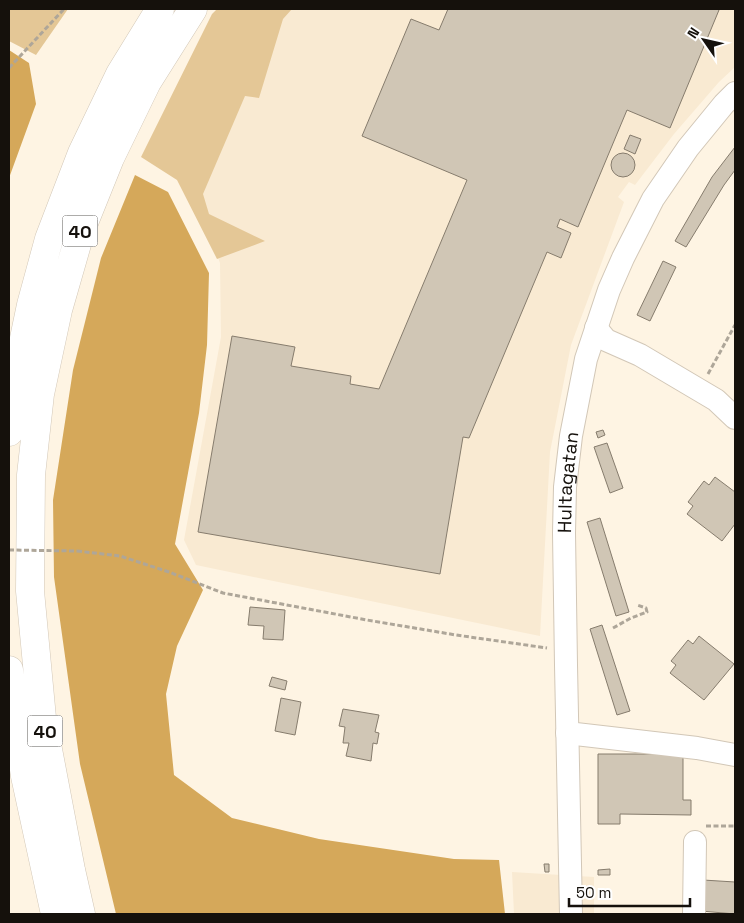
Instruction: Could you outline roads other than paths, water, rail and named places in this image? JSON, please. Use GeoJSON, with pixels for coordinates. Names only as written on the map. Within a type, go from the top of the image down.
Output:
{"type":"FeatureCollection","features":[{"type":"Feature","properties":{"kind":"highway","name":"40"},"geometry":{"type":"LineString","coordinates":[[9,432],[12,396],[29,314],[49,239],[82,153],[116,82],[160,9]]}},
{"type":"Feature","properties":{"kind":"highway","name":"40"},"geometry":{"type":"LineString","coordinates":[[81,914],[42,718],[30,591],[31,475],[40,394],[58,310],[81,230],[110,158],[143,90],[192,9]]}},
{"type":"Feature","properties":{"kind":"highway","name":"40"},"geometry":{"type":"LineString","coordinates":[[9,670],[25,776],[55,914]]}},
{"type":"Feature","properties":{"kind":"street","name":"Hultagatan"},"geometry":{"type":"LineString","coordinates":[[571,914],[564,533],[566,487],[580,386],[586,359],[609,290],[623,258],[654,199],[688,148],[735,93]]}},
{"type":"Feature","properties":{"kind":"street"},"geometry":{"type":"LineString","coordinates":[[596,328],[606,340],[640,355],[716,400],[735,418]]}},
{"type":"Feature","properties":{"kind":"street"},"geometry":{"type":"LineString","coordinates":[[567,733],[697,748],[735,755]]}},
{"type":"Feature","properties":{"kind":"street"},"geometry":{"type":"LineString","coordinates":[[694,914],[695,842]]}}]}
